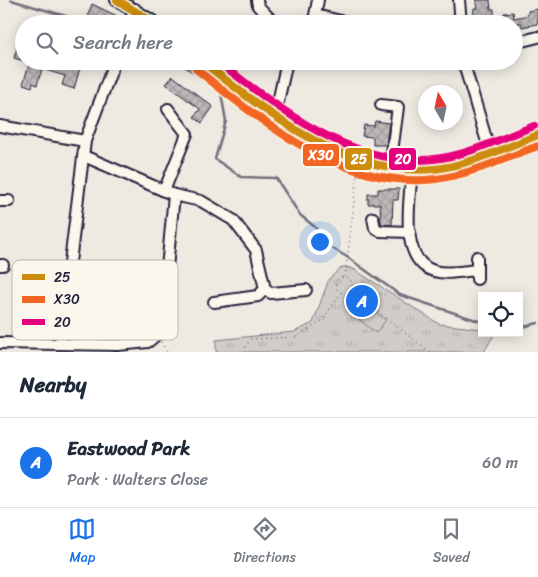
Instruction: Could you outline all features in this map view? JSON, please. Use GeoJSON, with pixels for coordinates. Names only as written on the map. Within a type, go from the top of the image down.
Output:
{"type":"FeatureCollection","features":[{"type":"Feature","properties":{"kind":"main road"},"geometry":{"type":"LineString","coordinates":[[116,0],[143,15]]}},
{"type":"Feature","properties":{"kind":"main road"},"geometry":{"type":"LineString","coordinates":[[213,70],[275,116],[329,147],[359,159],[390,167],[412,170],[449,166],[538,135]]}},
{"type":"Feature","properties":{"kind":"street"},"geometry":{"type":"LineString","coordinates":[[256,0],[258,6],[266,15]]}},
{"type":"Feature","properties":{"kind":"street"},"geometry":{"type":"LineString","coordinates":[[315,15],[318,0]]}},
{"type":"Feature","properties":{"kind":"street"},"geometry":{"type":"LineString","coordinates":[[459,0],[460,15]]}},
{"type":"Feature","properties":{"kind":"street"},"geometry":{"type":"LineString","coordinates":[[133,15],[135,9]]}},
{"type":"Feature","properties":{"kind":"street"},"geometry":{"type":"LineString","coordinates":[[523,41],[538,37]]}},
{"type":"Feature","properties":{"kind":"street"},"geometry":{"type":"LineString","coordinates":[[71,260],[85,141],[112,70]]}},
{"type":"Feature","properties":{"kind":"street"},"geometry":{"type":"LineString","coordinates":[[275,116],[286,70]]}},
{"type":"Feature","properties":{"kind":"street"},"geometry":{"type":"LineString","coordinates":[[465,70],[490,152]]}},
{"type":"Feature","properties":{"kind":"street"},"geometry":{"type":"LineString","coordinates":[[381,105],[398,107],[395,144],[390,167]]}},
{"type":"Feature","properties":{"kind":"street"},"geometry":{"type":"LineString","coordinates":[[166,260],[169,193],[187,134],[168,109]]}},
{"type":"Feature","properties":{"kind":"street"},"geometry":{"type":"LineString","coordinates":[[0,126],[85,141]]}},
{"type":"Feature","properties":{"kind":"street"},"geometry":{"type":"LineString","coordinates":[[84,156],[169,193],[202,201],[233,220],[256,250],[265,289]]}},
{"type":"Feature","properties":{"kind":"street"},"geometry":{"type":"LineString","coordinates":[[412,170],[410,232],[414,256],[428,269],[477,275],[477,257]]}},
{"type":"Feature","properties":{"kind":"street"},"geometry":{"type":"LineString","coordinates":[[373,218],[375,228],[380,231],[410,232]]}},
{"type":"Feature","properties":{"kind":"street"},"geometry":{"type":"LineString","coordinates":[[265,289],[271,292],[306,290]]}},
{"type":"Feature","properties":{"kind":"street"},"geometry":{"type":"LineString","coordinates":[[214,302],[258,296],[265,289]]}},
{"type":"Feature","properties":{"kind":"street"},"geometry":{"type":"LineString","coordinates":[[0,343],[13,348],[60,343],[118,348],[151,340]]}},
{"type":"Feature","properties":{"kind":"path"},"geometry":{"type":"LineString","coordinates":[[345,277],[359,159]]}},
{"type":"Feature","properties":{"kind":"path"},"geometry":{"type":"LineString","coordinates":[[345,277],[351,282],[350,290]]}},
{"type":"Feature","properties":{"kind":"path"},"geometry":{"type":"LineString","coordinates":[[341,293],[336,288],[336,282],[345,277]]}},
{"type":"Feature","properties":{"kind":"path"},"geometry":{"type":"LineString","coordinates":[[243,352],[250,339],[296,336],[320,322],[341,293],[350,290]]}},
{"type":"Feature","properties":{"kind":"path"},"geometry":{"type":"LineString","coordinates":[[350,290],[430,352]]}},
{"type":"Feature","properties":{"kind":"green space"},"geometry":{"type":"Polygon","coordinates":[[[342,267],[352,268],[439,324],[478,329],[478,337],[493,337],[484,352],[216,352],[216,340],[294,332],[313,323],[329,279],[342,267]]]}},
{"type":"Feature","properties":{"kind":"green space"},"geometry":{"type":"Polygon","coordinates":[[[356,298],[386,320],[376,333],[347,310],[356,298]]]}},
{"type":"Feature","properties":{"kind":"building"},"geometry":{"type":"Polygon","coordinates":[[[476,0],[490,0],[491,9],[494,9],[494,15],[474,15],[474,8],[478,8],[476,0]]]}},
{"type":"Feature","properties":{"kind":"building"},"geometry":{"type":"Polygon","coordinates":[[[92,4],[115,15],[88,15],[92,4]]]}},
{"type":"Feature","properties":{"kind":"building"},"geometry":{"type":"Polygon","coordinates":[[[537,9],[538,24],[523,27],[523,16],[528,15],[528,11],[537,9]]]}},
{"type":"Feature","properties":{"kind":"building"},"geometry":{"type":"Polygon","coordinates":[[[513,12],[514,15],[504,15],[504,13],[513,12]]]}},
{"type":"Feature","properties":{"kind":"building"},"geometry":{"type":"Polygon","coordinates":[[[27,70],[42,70],[37,85],[33,83],[32,87],[23,84],[27,70]]]}},
{"type":"Feature","properties":{"kind":"building"},"geometry":{"type":"Polygon","coordinates":[[[45,70],[79,70],[74,89],[62,85],[65,76],[45,70]]]}},
{"type":"Feature","properties":{"kind":"building"},"geometry":{"type":"Polygon","coordinates":[[[173,76],[213,107],[202,123],[194,117],[200,109],[166,84],[173,76]]]}},
{"type":"Feature","properties":{"kind":"building"},"geometry":{"type":"Polygon","coordinates":[[[375,121],[389,123],[386,145],[373,145],[373,137],[362,136],[364,125],[374,126],[375,121]]]}},
{"type":"Feature","properties":{"kind":"building"},"geometry":{"type":"Polygon","coordinates":[[[378,189],[399,189],[398,200],[393,200],[392,225],[381,224],[380,204],[368,204],[368,194],[378,194],[378,189]]]}},
{"type":"Feature","properties":{"kind":"waterway"},"geometry":{"type":"LineString","coordinates":[[11,0],[62,15]]}},
{"type":"Feature","properties":{"kind":"waterway"},"geometry":{"type":"LineString","coordinates":[[190,70],[221,93],[226,121],[215,159],[241,177],[276,178],[300,215],[315,227],[327,245],[400,295],[478,321]]}},
{"type":"Feature","properties":{"kind":"waterway"},"geometry":{"type":"LineString","coordinates":[[523,327],[538,323]]}},
{"type":"Feature","properties":{"kind":"transit line","name":"25"},"geometry":{"type":"LineString","coordinates":[[117,0],[141,15]]}},
{"type":"Feature","properties":{"kind":"transit line","name":"X30"},"geometry":{"type":"LineString","coordinates":[[197,70],[277,130],[337,163],[369,174],[402,180],[449,177],[475,170],[538,146]]}},
{"type":"Feature","properties":{"kind":"transit line","name":"25"},"geometry":{"type":"LineString","coordinates":[[213,70],[253,101],[309,138],[369,163],[401,169],[447,167],[487,155],[538,135]]}},
{"type":"Feature","properties":{"kind":"transit line","name":"20"},"geometry":{"type":"LineString","coordinates":[[230,70],[266,98],[318,131],[346,145],[375,154],[404,159],[447,157],[485,146],[534,126]]}},
{"type":"Feature","properties":{"kind":"place","name":"Eastwood Park"},"geometry":{"type":"Point","coordinates":[362,301]}}]}
